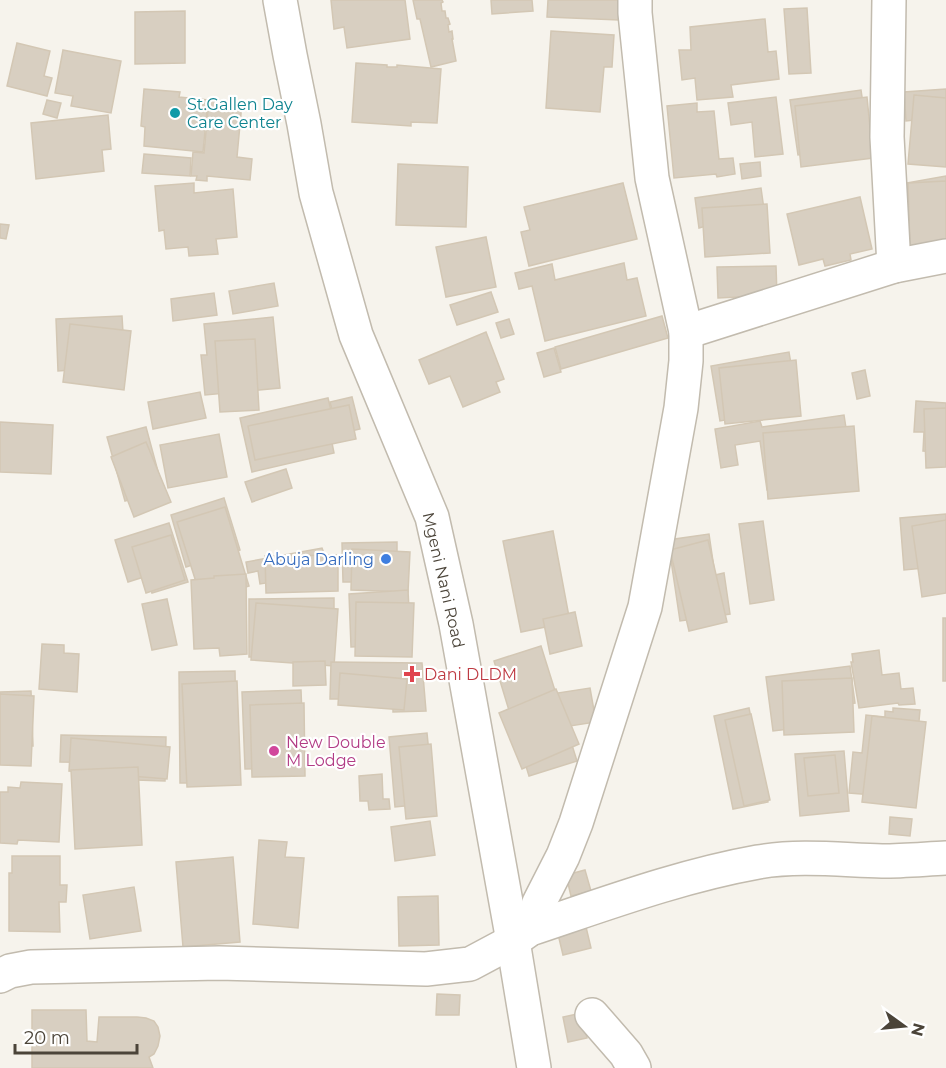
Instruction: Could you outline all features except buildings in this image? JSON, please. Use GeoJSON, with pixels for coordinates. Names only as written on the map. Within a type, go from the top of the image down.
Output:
{"type":"FeatureCollection","features":[{"type":"Feature","properties":{"kind":"street","name":"Mgeni Nani Road"},"geometry":{"type":"LineString","coordinates":[[280,0],[316,193],[356,335],[432,517],[521,935],[534,1068]]}},
{"type":"Feature","properties":{"kind":"street"},"geometry":{"type":"LineString","coordinates":[[521,935],[563,856],[576,823],[645,607],[681,408],[686,361],[686,332],[652,178],[635,0]]}},
{"type":"Feature","properties":{"kind":"street"},"geometry":{"type":"LineString","coordinates":[[889,0],[887,137],[894,266]]}},
{"type":"Feature","properties":{"kind":"street"},"geometry":{"type":"LineString","coordinates":[[686,332],[894,266],[946,256]]}},
{"type":"Feature","properties":{"kind":"street"},"geometry":{"type":"LineString","coordinates":[[0,976],[10,970],[31,967],[219,963],[426,969],[470,964],[521,935],[676,880],[760,862],[819,858],[884,861],[946,858]]}},
{"type":"Feature","properties":{"kind":"street"},"geometry":{"type":"LineString","coordinates":[[592,1015],[626,1054],[633,1068]]}},
{"type":"Feature","properties":{"kind":"place","name":"St.Gallen Day Care Center"},"geometry":{"type":"Point","coordinates":[175,113]}},
{"type":"Feature","properties":{"kind":"place","name":"Abuja Darling"},"geometry":{"type":"Point","coordinates":[386,559]}},
{"type":"Feature","properties":{"kind":"place","name":"Dani DLDM"},"geometry":{"type":"Point","coordinates":[412,674]}},
{"type":"Feature","properties":{"kind":"place","name":"New Double M Lodge"},"geometry":{"type":"Point","coordinates":[274,751]}}]}
